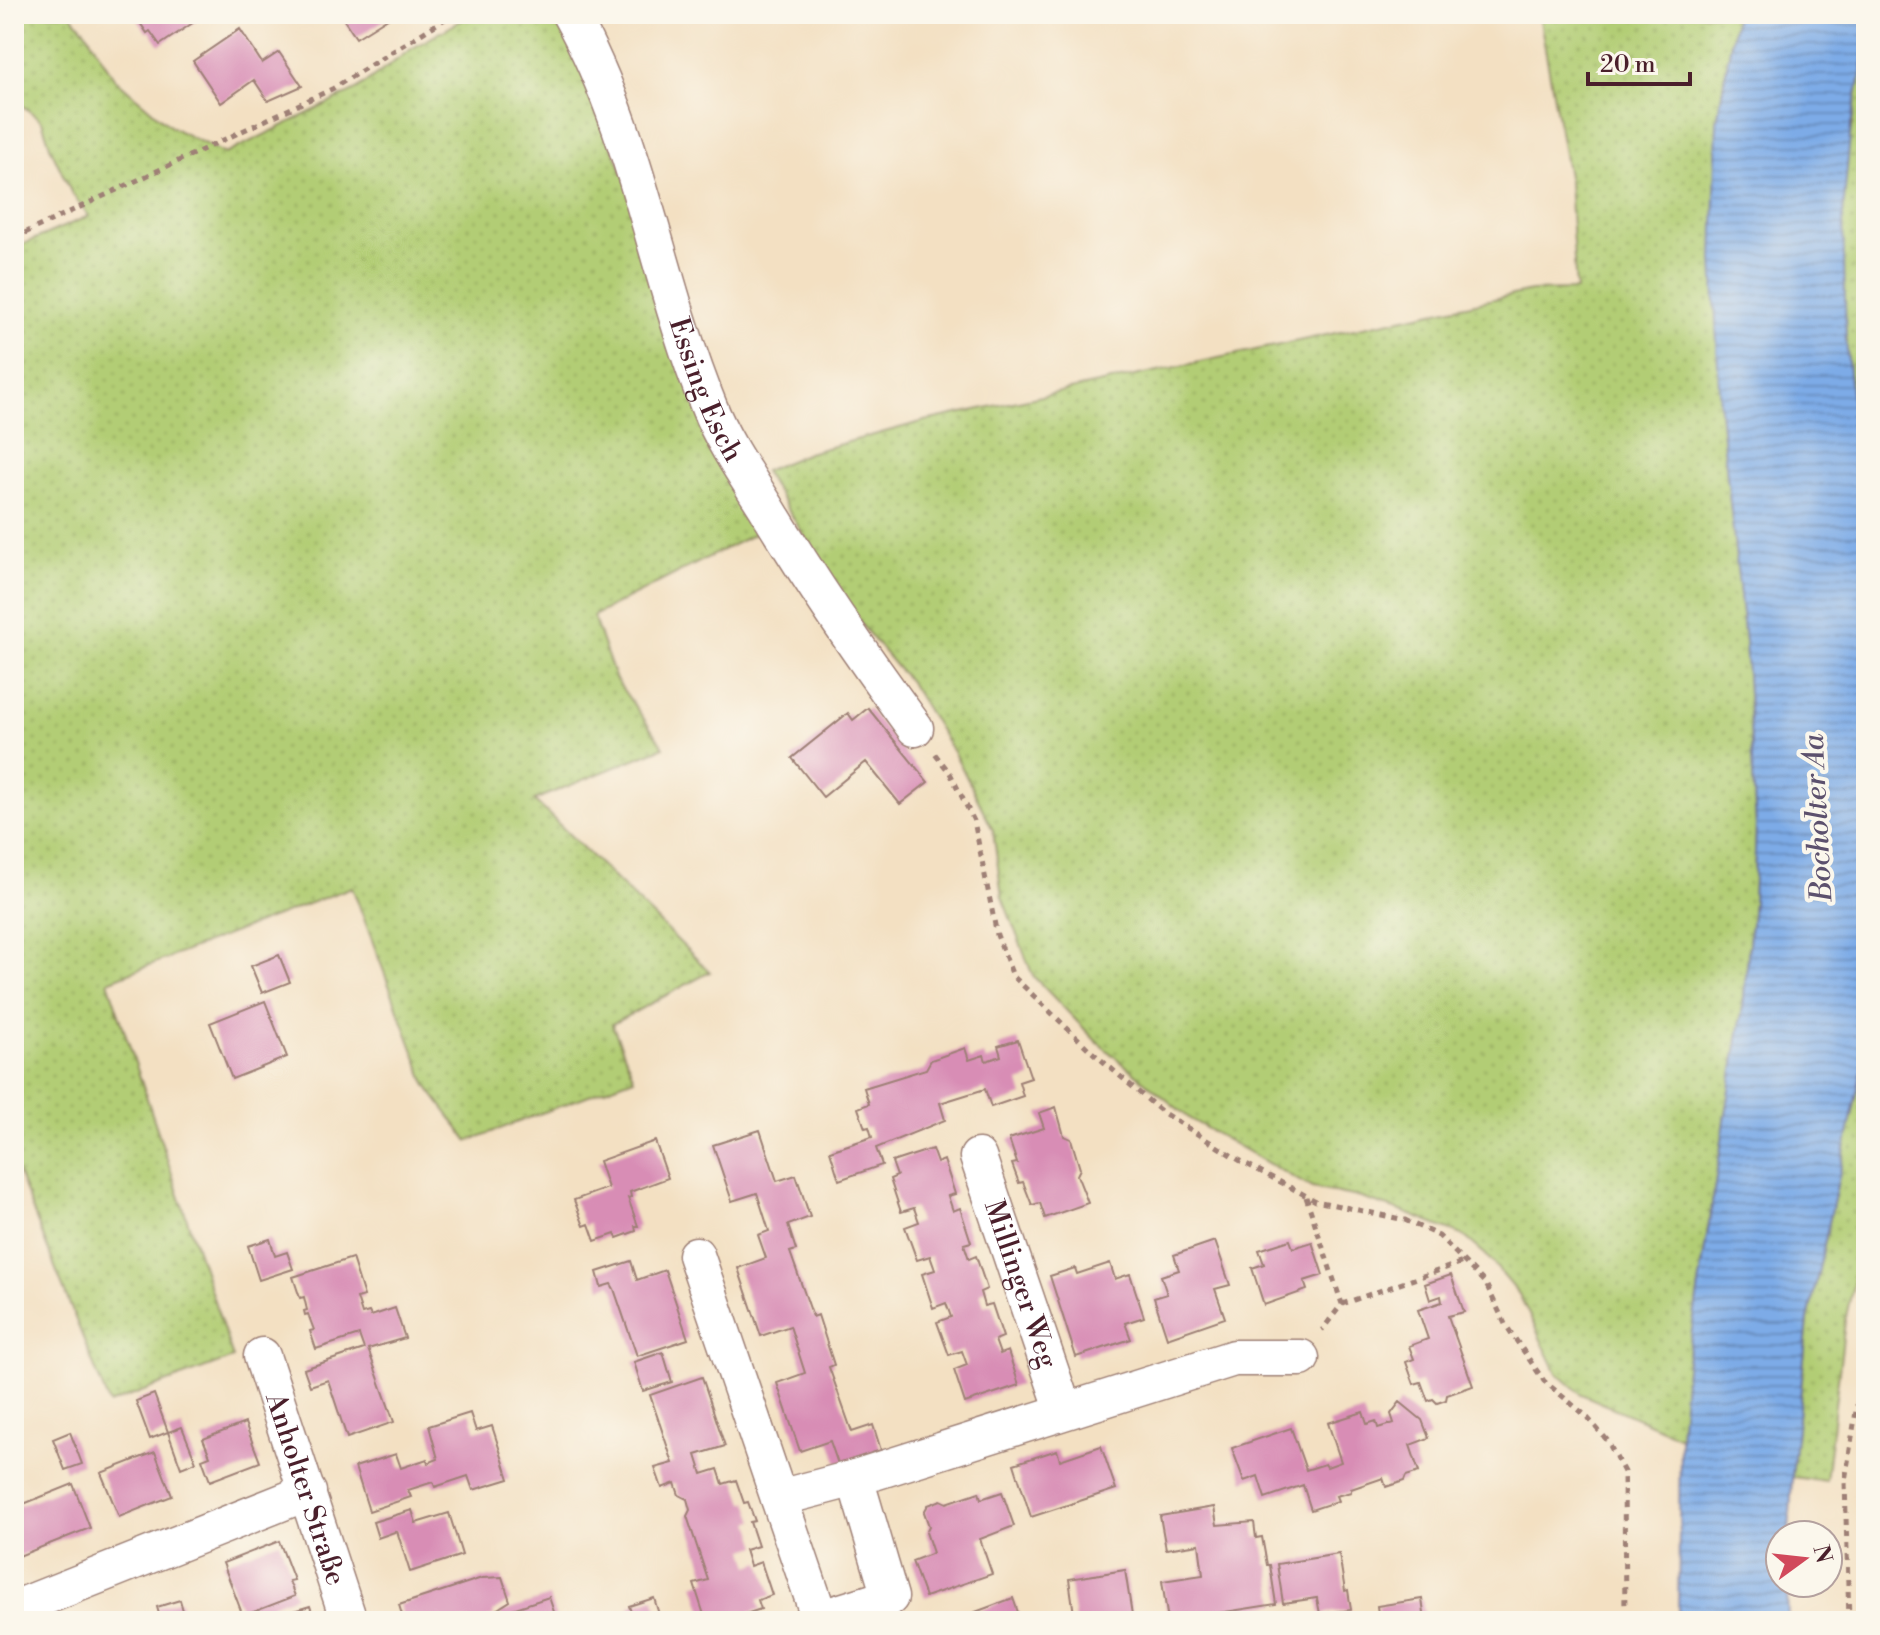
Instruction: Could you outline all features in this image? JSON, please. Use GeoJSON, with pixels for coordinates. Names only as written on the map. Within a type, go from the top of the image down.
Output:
{"type":"FeatureCollection","features":[{"type":"Feature","properties":{"kind":"street","name":"Essing Esch"},"geometry":{"type":"LineString","coordinates":[[570,14],[617,116],[690,358],[710,411],[842,629],[915,728]]}},
{"type":"Feature","properties":{"kind":"street","name":"Millinger Weg"},"geometry":{"type":"LineString","coordinates":[[978,1157],[1064,1411]]}},
{"type":"Feature","properties":{"kind":"street"},"geometry":{"type":"LineString","coordinates":[[696,1255],[779,1498],[816,1620],[890,1597],[855,1478]]}},
{"type":"Feature","properties":{"kind":"street","name":"Anholter Straße"},"geometry":{"type":"LineString","coordinates":[[262,1356],[349,1621]]}},
{"type":"Feature","properties":{"kind":"street"},"geometry":{"type":"LineString","coordinates":[[779,1498],[855,1478],[1234,1358],[1301,1358]]}},
{"type":"Feature","properties":{"kind":"street"},"geometry":{"type":"LineString","coordinates":[[14,1609],[308,1492]]}},
{"type":"Feature","properties":{"kind":"path"},"geometry":{"type":"LineString","coordinates":[[14,238],[332,89],[453,14]]}},
{"type":"Feature","properties":{"kind":"path"},"geometry":{"type":"LineString","coordinates":[[915,728],[950,773],[974,821],[997,935],[1013,976],[1092,1052],[1162,1112],[1239,1160],[1316,1201],[1405,1220],[1439,1236],[1486,1284],[1505,1324],[1544,1381],[1585,1415],[1607,1440],[1624,1472],[1625,1621]]}},
{"type":"Feature","properties":{"kind":"path"},"geometry":{"type":"LineString","coordinates":[[1306,1196],[1342,1304]]}},
{"type":"Feature","properties":{"kind":"path"},"geometry":{"type":"LineString","coordinates":[[1301,1358],[1342,1304],[1463,1262]]}},
{"type":"Feature","properties":{"kind":"path"},"geometry":{"type":"LineString","coordinates":[[1849,1621],[1845,1481],[1866,1348]]}},
{"type":"Feature","properties":{"kind":"green space"},"geometry":{"type":"Polygon","coordinates":[[[14,14],[71,14],[87,33],[114,78],[171,127],[225,154],[358,89],[411,49],[473,14],[560,14],[764,529],[593,616],[616,680],[664,747],[534,800],[710,972],[612,1024],[634,1078],[468,1141],[427,1086],[352,887],[108,981],[233,1358],[109,1404],[14,1163],[14,248],[89,216],[71,192],[42,121],[14,99],[14,14]]]}},
{"type":"Feature","properties":{"kind":"green space"},"geometry":{"type":"Polygon","coordinates":[[[1539,14],[1736,14],[1717,121],[1720,410],[1745,642],[1756,826],[1753,902],[1743,1007],[1686,1368],[1680,1437],[1581,1394],[1557,1373],[1519,1294],[1486,1255],[1464,1236],[1358,1197],[1312,1188],[1190,1119],[1097,1042],[1033,976],[1002,897],[993,830],[958,760],[911,684],[853,615],[764,471],[808,453],[925,421],[1531,291],[1576,290],[1569,182],[1539,14]]]}},
{"type":"Feature","properties":{"kind":"green space"},"geometry":{"type":"Polygon","coordinates":[[[1866,50],[1866,550],[1844,298],[1843,214],[1845,173],[1866,50]]]}},
{"type":"Feature","properties":{"kind":"green space"},"geometry":{"type":"Polygon","coordinates":[[[1866,1051],[1866,1228],[1845,1321],[1826,1481],[1792,1477],[1808,1320],[1866,1051]]]}},
{"type":"Feature","properties":{"kind":"water","name":"Bocholter Aa"},"geometry":{"type":"Polygon","coordinates":[[[1736,14],[1866,14],[1866,50],[1851,125],[1843,213],[1846,340],[1866,550],[1866,1051],[1808,1320],[1790,1519],[1764,1519],[1764,1599],[1787,1599],[1788,1621],[1678,1621],[1680,1437],[1686,1368],[1743,1007],[1753,902],[1756,826],[1745,642],[1720,410],[1713,260],[1717,121],[1736,14]]]}},
{"type":"Feature","properties":{"kind":"building"},"geometry":{"type":"Polygon","coordinates":[[[140,14],[206,14],[160,45],[136,17],[140,14]]]}},
{"type":"Feature","properties":{"kind":"building"},"geometry":{"type":"Polygon","coordinates":[[[340,14],[394,14],[356,38],[340,14]]]}},
{"type":"Feature","properties":{"kind":"building"},"geometry":{"type":"Polygon","coordinates":[[[240,29],[262,63],[279,52],[302,86],[268,101],[254,80],[221,103],[193,61],[240,29]]]}},
{"type":"Feature","properties":{"kind":"building"},"geometry":{"type":"Polygon","coordinates":[[[868,708],[928,782],[900,804],[866,762],[823,797],[792,758],[848,713],[853,720],[868,708]]]}},
{"type":"Feature","properties":{"kind":"building"},"geometry":{"type":"Polygon","coordinates":[[[279,955],[290,982],[262,993],[251,966],[279,955]]]}},
{"type":"Feature","properties":{"kind":"building"},"geometry":{"type":"Polygon","coordinates":[[[265,1001],[287,1057],[232,1079],[210,1023],[265,1001]]]}},
{"type":"Feature","properties":{"kind":"building"},"geometry":{"type":"Polygon","coordinates":[[[1018,1040],[1031,1078],[1019,1082],[1023,1096],[991,1107],[985,1089],[940,1103],[945,1120],[876,1148],[882,1165],[839,1180],[830,1151],[872,1137],[858,1108],[869,1104],[864,1088],[926,1069],[931,1060],[965,1048],[969,1060],[984,1055],[986,1061],[1001,1056],[998,1046],[1018,1040]]]}},
{"type":"Feature","properties":{"kind":"building"},"geometry":{"type":"Polygon","coordinates":[[[1056,1107],[1064,1136],[1071,1139],[1080,1169],[1077,1175],[1088,1203],[1045,1218],[1040,1203],[1032,1205],[1023,1182],[1019,1183],[1012,1164],[1017,1163],[1009,1139],[1044,1128],[1039,1113],[1056,1107]]]}},
{"type":"Feature","properties":{"kind":"building"},"geometry":{"type":"Polygon","coordinates":[[[760,1130],[777,1181],[796,1175],[810,1217],[788,1225],[796,1250],[790,1252],[813,1317],[818,1315],[834,1365],[829,1367],[852,1432],[873,1425],[881,1450],[838,1464],[830,1441],[800,1451],[777,1383],[805,1373],[790,1326],[761,1336],[738,1268],[766,1258],[758,1235],[769,1231],[757,1193],[732,1201],[713,1145],[760,1130]]]}},
{"type":"Feature","properties":{"kind":"building"},"geometry":{"type":"Polygon","coordinates":[[[655,1141],[668,1178],[630,1192],[631,1197],[628,1198],[638,1226],[635,1226],[636,1231],[595,1241],[589,1224],[584,1226],[574,1200],[608,1188],[599,1161],[655,1141]]]}},
{"type":"Feature","properties":{"kind":"building"},"geometry":{"type":"Polygon","coordinates":[[[932,1149],[937,1163],[944,1160],[955,1194],[948,1196],[953,1211],[960,1208],[971,1242],[964,1244],[969,1259],[976,1256],[987,1289],[980,1292],[984,1306],[992,1304],[1003,1337],[995,1340],[1000,1354],[1008,1351],[1019,1385],[965,1403],[954,1370],[967,1365],[962,1351],[949,1355],[937,1322],[951,1317],[946,1303],[933,1308],[922,1274],[935,1270],[930,1256],[917,1260],[905,1227],[919,1222],[914,1208],[901,1212],[890,1179],[897,1176],[892,1162],[932,1149]]]}},
{"type":"Feature","properties":{"kind":"building"},"geometry":{"type":"Polygon","coordinates":[[[270,1239],[275,1256],[287,1252],[293,1269],[259,1280],[248,1246],[270,1239]]]}},
{"type":"Feature","properties":{"kind":"building"},"geometry":{"type":"Polygon","coordinates":[[[1290,1240],[1293,1248],[1312,1242],[1323,1275],[1304,1281],[1307,1290],[1264,1305],[1252,1268],[1264,1264],[1259,1250],[1290,1240]]]}},
{"type":"Feature","properties":{"kind":"building"},"geometry":{"type":"Polygon","coordinates":[[[1215,1241],[1230,1285],[1215,1289],[1225,1318],[1167,1338],[1154,1298],[1167,1294],[1161,1276],[1179,1270],[1174,1255],[1215,1241]]]}},
{"type":"Feature","properties":{"kind":"building"},"geometry":{"type":"Polygon","coordinates":[[[352,1258],[364,1296],[357,1298],[362,1314],[369,1312],[371,1316],[395,1308],[405,1338],[368,1349],[394,1422],[347,1438],[328,1380],[310,1386],[304,1369],[364,1349],[359,1335],[316,1349],[310,1331],[314,1330],[304,1311],[307,1310],[304,1297],[300,1298],[293,1277],[352,1258]]]}},
{"type":"Feature","properties":{"kind":"building"},"geometry":{"type":"Polygon","coordinates":[[[631,1261],[637,1280],[665,1270],[688,1339],[637,1356],[614,1289],[611,1284],[601,1287],[597,1272],[631,1261]]]}},
{"type":"Feature","properties":{"kind":"building"},"geometry":{"type":"Polygon","coordinates":[[[1110,1263],[1115,1279],[1130,1274],[1144,1317],[1125,1323],[1131,1339],[1076,1357],[1050,1276],[1075,1268],[1077,1274],[1110,1263]]]}},
{"type":"Feature","properties":{"kind":"building"},"geometry":{"type":"Polygon","coordinates":[[[1451,1275],[1464,1312],[1448,1316],[1473,1386],[1447,1395],[1446,1400],[1437,1403],[1433,1399],[1428,1401],[1421,1382],[1414,1384],[1406,1362],[1414,1359],[1409,1346],[1428,1339],[1418,1310],[1442,1302],[1441,1296],[1430,1300],[1425,1284],[1451,1275]]]}},
{"type":"Feature","properties":{"kind":"building"},"geometry":{"type":"Polygon","coordinates":[[[663,1352],[672,1382],[643,1391],[634,1362],[663,1352]]]}},
{"type":"Feature","properties":{"kind":"building"},"geometry":{"type":"Polygon","coordinates":[[[702,1377],[725,1446],[696,1455],[702,1474],[718,1469],[723,1484],[736,1480],[744,1503],[748,1502],[755,1521],[750,1522],[758,1546],[745,1550],[750,1566],[761,1562],[772,1595],[758,1600],[761,1609],[724,1621],[719,1613],[705,1618],[694,1584],[708,1580],[687,1516],[690,1510],[687,1499],[679,1495],[675,1483],[662,1488],[655,1468],[673,1463],[650,1395],[702,1377]]]}},
{"type":"Feature","properties":{"kind":"building"},"geometry":{"type":"Polygon","coordinates":[[[154,1394],[168,1432],[150,1439],[136,1401],[154,1394]]]}},
{"type":"Feature","properties":{"kind":"building"},"geometry":{"type":"Polygon","coordinates":[[[1400,1402],[1422,1420],[1429,1438],[1410,1445],[1419,1472],[1406,1476],[1404,1481],[1386,1487],[1383,1478],[1351,1489],[1351,1492],[1336,1496],[1338,1501],[1311,1510],[1303,1485],[1265,1498],[1258,1476],[1244,1481],[1232,1448],[1291,1428],[1306,1470],[1325,1464],[1327,1467],[1341,1462],[1328,1423],[1363,1412],[1367,1424],[1376,1421],[1378,1428],[1394,1423],[1391,1414],[1400,1402]]]}},
{"type":"Feature","properties":{"kind":"building"},"geometry":{"type":"Polygon","coordinates":[[[470,1413],[476,1431],[492,1426],[509,1479],[473,1490],[468,1476],[435,1487],[433,1482],[408,1490],[411,1497],[369,1511],[355,1467],[396,1454],[401,1468],[427,1459],[428,1463],[438,1459],[429,1426],[470,1413]]]}},
{"type":"Feature","properties":{"kind":"building"},"geometry":{"type":"Polygon","coordinates":[[[245,1423],[260,1462],[210,1481],[202,1459],[210,1456],[203,1439],[245,1423]]]}},
{"type":"Feature","properties":{"kind":"building"},"geometry":{"type":"Polygon","coordinates":[[[182,1427],[196,1462],[181,1468],[168,1432],[182,1427]]]}},
{"type":"Feature","properties":{"kind":"building"},"geometry":{"type":"Polygon","coordinates":[[[70,1432],[82,1464],[65,1470],[53,1439],[70,1432]]]}},
{"type":"Feature","properties":{"kind":"building"},"geometry":{"type":"Polygon","coordinates":[[[1101,1446],[1116,1489],[1031,1517],[1014,1464],[1057,1450],[1060,1460],[1101,1446]]]}},
{"type":"Feature","properties":{"kind":"building"},"geometry":{"type":"Polygon","coordinates":[[[155,1452],[172,1496],[119,1517],[101,1473],[155,1452]]]}},
{"type":"Feature","properties":{"kind":"building"},"geometry":{"type":"Polygon","coordinates":[[[73,1484],[90,1528],[19,1556],[14,1543],[16,1507],[73,1484]]]}},
{"type":"Feature","properties":{"kind":"building"},"geometry":{"type":"Polygon","coordinates":[[[979,1492],[981,1499],[1002,1492],[1014,1526],[980,1539],[992,1574],[925,1597],[912,1561],[933,1553],[924,1512],[928,1505],[941,1500],[947,1503],[979,1492]]]}},
{"type":"Feature","properties":{"kind":"building"},"geometry":{"type":"Polygon","coordinates":[[[1214,1507],[1217,1525],[1254,1522],[1256,1538],[1262,1537],[1267,1565],[1270,1565],[1276,1604],[1168,1621],[1162,1581],[1203,1575],[1199,1544],[1166,1549],[1160,1516],[1214,1507]]]}},
{"type":"Feature","properties":{"kind":"building"},"geometry":{"type":"Polygon","coordinates":[[[412,1510],[416,1523],[449,1513],[462,1555],[410,1572],[397,1531],[378,1538],[373,1522],[412,1510]]]}},
{"type":"Feature","properties":{"kind":"building"},"geometry":{"type":"Polygon","coordinates":[[[279,1541],[294,1580],[289,1581],[295,1596],[243,1616],[223,1563],[279,1541]]]}},
{"type":"Feature","properties":{"kind":"building"},"geometry":{"type":"Polygon","coordinates":[[[1339,1554],[1351,1610],[1320,1614],[1317,1598],[1283,1603],[1277,1564],[1339,1554]]]}},
{"type":"Feature","properties":{"kind":"building"},"geometry":{"type":"Polygon","coordinates":[[[1125,1570],[1133,1621],[1075,1621],[1069,1579],[1125,1570]]]}},
{"type":"Feature","properties":{"kind":"building"},"geometry":{"type":"Polygon","coordinates":[[[502,1577],[510,1601],[493,1612],[494,1616],[479,1621],[404,1621],[399,1605],[482,1578],[502,1577]]]}},
{"type":"Feature","properties":{"kind":"building"},"geometry":{"type":"Polygon","coordinates":[[[549,1597],[557,1621],[502,1621],[500,1613],[549,1597]]]}},
{"type":"Feature","properties":{"kind":"building"},"geometry":{"type":"Polygon","coordinates":[[[654,1598],[661,1621],[634,1621],[629,1606],[654,1598]]]}},
{"type":"Feature","properties":{"kind":"building"},"geometry":{"type":"Polygon","coordinates":[[[1013,1598],[1021,1621],[951,1621],[1013,1598]]]}},
{"type":"Feature","properties":{"kind":"building"},"geometry":{"type":"Polygon","coordinates":[[[1422,1599],[1425,1621],[1379,1621],[1377,1606],[1422,1599]]]}},
{"type":"Feature","properties":{"kind":"building"},"geometry":{"type":"Polygon","coordinates":[[[180,1600],[186,1621],[161,1621],[157,1607],[180,1600]]]}},
{"type":"Feature","properties":{"kind":"building"},"geometry":{"type":"Polygon","coordinates":[[[310,1606],[315,1621],[271,1621],[270,1618],[310,1606]]]}}]}
